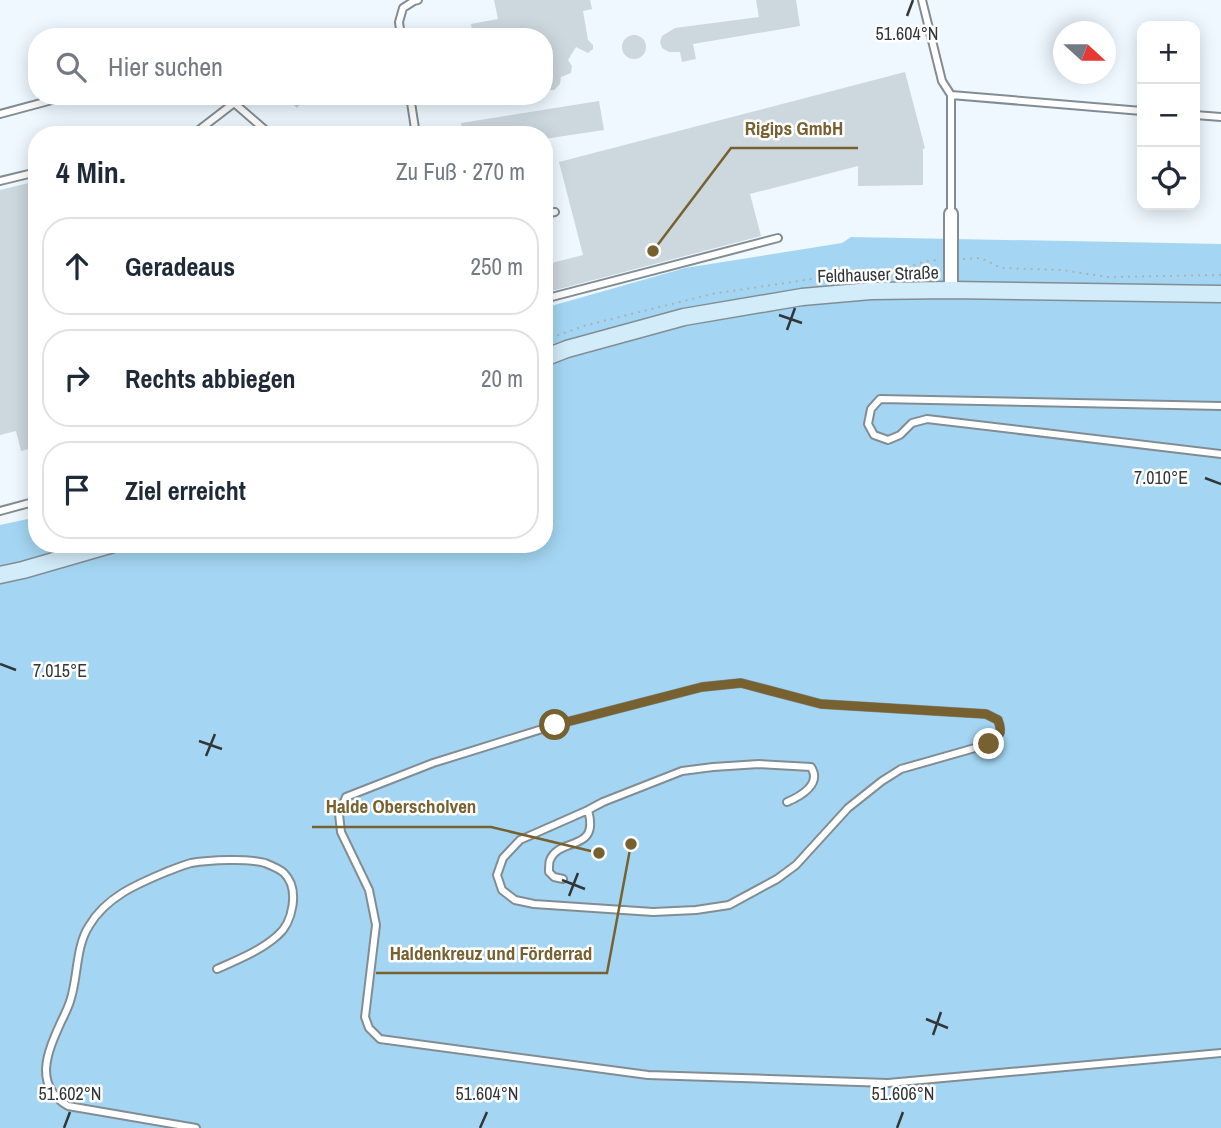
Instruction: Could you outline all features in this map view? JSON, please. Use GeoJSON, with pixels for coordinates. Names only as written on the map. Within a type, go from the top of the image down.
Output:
{"type":"FeatureCollection","features":[{"type":"Feature","properties":{"kind":"street"},"geometry":{"type":"LineString","coordinates":[[951,214],[951,290]]}},
{"type":"Feature","properties":{"kind":"street","name":"Feldhauser Straße"},"geometry":{"type":"LineString","coordinates":[[553,354],[684,317],[802,297],[872,291],[951,290],[1221,294]]}},
{"type":"Feature","properties":{"kind":"street"},"geometry":{"type":"LineString","coordinates":[[0,575],[82,553]]}},
{"type":"Feature","properties":{"kind":"lane"},"geometry":{"type":"LineString","coordinates":[[400,28],[403,8],[418,0]]}},
{"type":"Feature","properties":{"kind":"lane"},"geometry":{"type":"LineString","coordinates":[[922,0],[942,81],[951,95],[951,214]]}},
{"type":"Feature","properties":{"kind":"lane"},"geometry":{"type":"LineString","coordinates":[[951,95],[1137,111]]}},
{"type":"Feature","properties":{"kind":"lane"},"geometry":{"type":"LineString","coordinates":[[0,114],[34,105]]}},
{"type":"Feature","properties":{"kind":"lane"},"geometry":{"type":"LineString","coordinates":[[204,126],[231,105]]}},
{"type":"Feature","properties":{"kind":"lane"},"geometry":{"type":"LineString","coordinates":[[236,105],[261,126]]}},
{"type":"Feature","properties":{"kind":"lane"},"geometry":{"type":"LineString","coordinates":[[411,105],[415,126]]}},
{"type":"Feature","properties":{"kind":"lane"},"geometry":{"type":"LineString","coordinates":[[1200,115],[1221,117]]}},
{"type":"Feature","properties":{"kind":"lane"},"geometry":{"type":"LineString","coordinates":[[0,181],[28,174]]}},
{"type":"Feature","properties":{"kind":"lane"},"geometry":{"type":"LineString","coordinates":[[553,297],[778,238]]}},
{"type":"Feature","properties":{"kind":"lane"},"geometry":{"type":"LineString","coordinates":[[1221,406],[880,399],[871,409],[868,424],[874,435],[888,440],[900,435],[912,424],[927,419],[1221,454]]}},
{"type":"Feature","properties":{"kind":"lane"},"geometry":{"type":"LineString","coordinates":[[0,511],[28,503]]}},
{"type":"Feature","properties":{"kind":"lane"},"geometry":{"type":"LineString","coordinates":[[787,802],[811,786],[815,776],[811,767],[759,764],[713,766],[682,771],[603,802],[520,840],[503,858],[497,875],[502,890],[515,900],[565,907],[653,912],[729,905],[765,886],[796,865],[848,808],[882,781],[901,769],[989,744],[999,736],[1001,729],[998,720],[986,714],[821,704],[741,683],[702,687],[555,725],[433,763],[346,797],[339,814],[341,832],[369,890],[376,925],[365,1017],[369,1028],[380,1040],[648,1076],[888,1083],[1221,1053]]}},
{"type":"Feature","properties":{"kind":"lane"},"geometry":{"type":"LineString","coordinates":[[563,879],[554,877],[549,872],[550,861],[556,852],[584,839],[590,830],[588,810]]}},
{"type":"Feature","properties":{"kind":"lane"},"geometry":{"type":"LineString","coordinates":[[197,1128],[68,1106],[50,1091],[46,1062],[71,997],[88,927],[102,909],[136,884],[190,863],[233,860],[265,863],[284,873],[293,888],[292,905],[279,935],[247,955],[216,969]]}},
{"type":"Feature","properties":{"kind":"path"},"geometry":{"type":"LineString","coordinates":[[1062,270],[1108,276],[1221,275]]}},
{"type":"Feature","properties":{"kind":"shaded area"},"geometry":{"type":"Polygon","coordinates":[[[851,237],[1221,244],[1221,1128],[0,1128],[0,525],[28,519],[28,553],[553,553],[553,305],[685,268],[842,243],[851,237]]]}},
{"type":"Feature","properties":{"kind":"building"},"geometry":{"type":"Polygon","coordinates":[[[494,0],[590,0],[592,9],[583,11],[588,40],[593,49],[588,53],[576,47],[568,60],[572,66],[571,73],[561,77],[560,84],[553,90],[553,28],[472,28],[471,24],[498,19],[494,0]]]}},
{"type":"Feature","properties":{"kind":"building"},"geometry":{"type":"Polygon","coordinates":[[[756,0],[796,0],[800,26],[693,44],[696,59],[682,62],[680,52],[669,52],[662,48],[662,36],[675,28],[759,17],[756,0]]]}},
{"type":"Feature","properties":{"kind":"building"},"geometry":{"type":"Polygon","coordinates":[[[634,35],[643,38],[646,47],[643,56],[634,59],[625,56],[622,47],[625,38],[634,35]]]}},
{"type":"Feature","properties":{"kind":"building"},"geometry":{"type":"Polygon","coordinates":[[[905,72],[925,148],[923,185],[858,186],[858,166],[750,194],[761,236],[553,291],[553,263],[583,255],[559,162],[905,72]]]}},
{"type":"Feature","properties":{"kind":"building"},"geometry":{"type":"Polygon","coordinates":[[[599,101],[604,130],[553,138],[553,126],[462,126],[461,123],[599,101]]]}},
{"type":"Feature","properties":{"kind":"building"},"geometry":{"type":"Polygon","coordinates":[[[28,183],[28,449],[21,451],[16,431],[0,435],[0,190],[28,183]]]}},
{"type":"Feature","properties":{"kind":"place","name":"Rigips GmbH"},"geometry":{"type":"Point","coordinates":[653,251]}},
{"type":"Feature","properties":{"kind":"place","name":"Haldenkreuz und Förderrad"},"geometry":{"type":"Point","coordinates":[631,844]}},
{"type":"Feature","properties":{"kind":"place","name":"Halde Oberscholven"},"geometry":{"type":"Point","coordinates":[599,853]}},
{"type":"Feature","properties":{"kind":"route"},"geometry":{"type":"LineString","coordinates":[[555,725],[702,687],[741,683],[821,704],[986,714],[998,720],[1001,729],[999,736],[989,744]]}}]}
